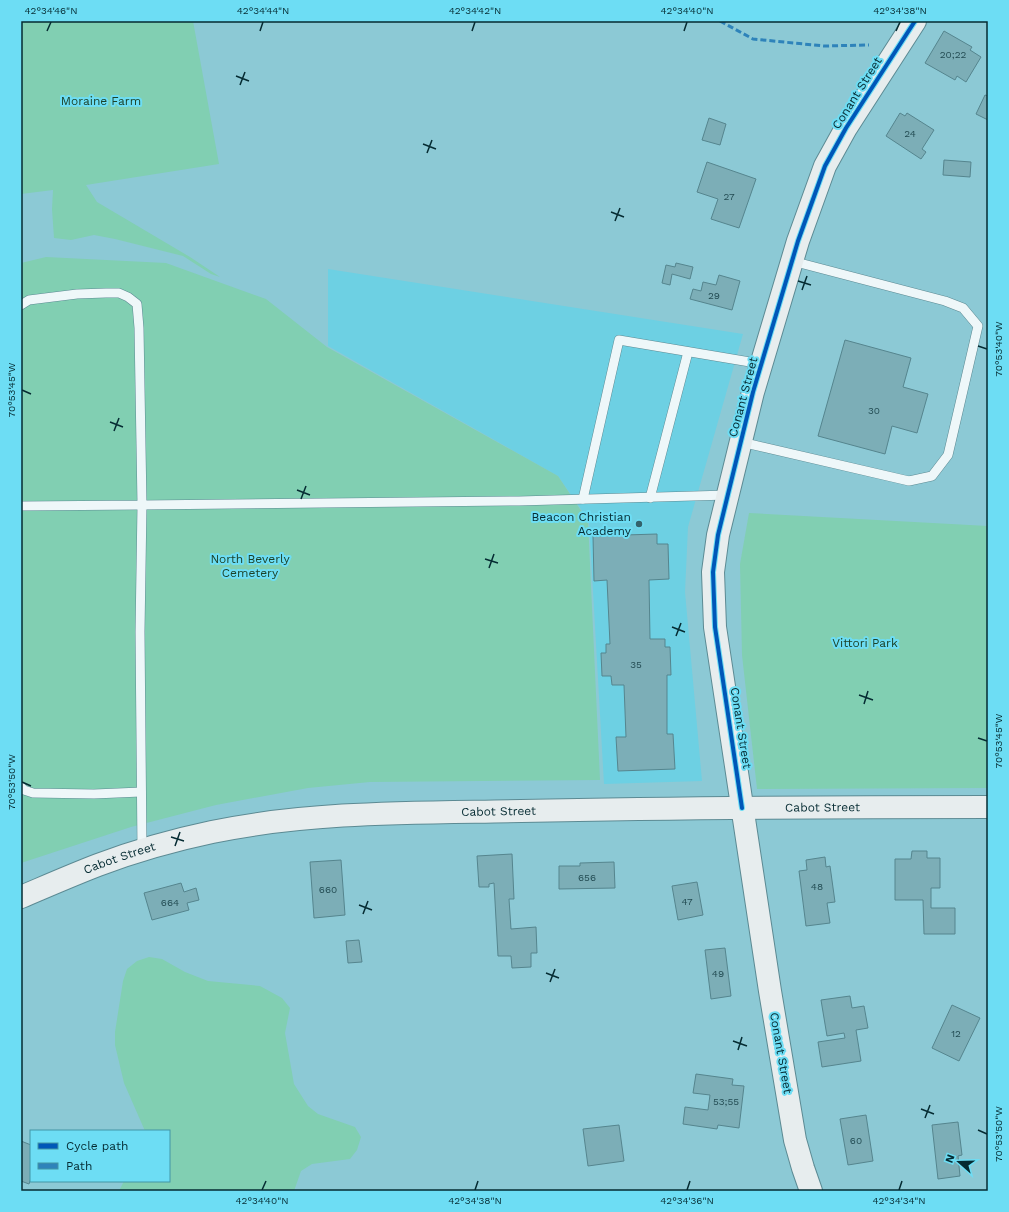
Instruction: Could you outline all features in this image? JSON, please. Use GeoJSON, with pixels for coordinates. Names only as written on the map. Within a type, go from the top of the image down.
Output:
{"type":"FeatureCollection","features":[{"type":"Feature","properties":{"kind":"main road","name":"Conant Street"},"geometry":{"type":"LineString","coordinates":[[811,1191],[795,1140],[770,991],[715,627],[713,572],[718,535],[762,364],[798,240],[825,166],[846,128],[915,21]]}},
{"type":"Feature","properties":{"kind":"main road","name":"Cabot Street"},"geometry":{"type":"LineString","coordinates":[[21,897],[99,865],[142,851],[212,832],[272,822],[325,816],[390,813],[742,808],[988,807]]}},
{"type":"Feature","properties":{"kind":"lane"},"geometry":{"type":"LineString","coordinates":[[741,442],[909,481],[932,476],[948,455],[978,326],[963,308],[945,301],[792,261]]}},
{"type":"Feature","properties":{"kind":"lane"},"geometry":{"type":"LineString","coordinates":[[21,305],[29,300],[106,292],[128,296],[137,304],[140,328],[142,505],[140,632],[142,851]]}},
{"type":"Feature","properties":{"kind":"lane"},"geometry":{"type":"LineString","coordinates":[[583,499],[619,340],[762,364]]}},
{"type":"Feature","properties":{"kind":"lane"},"geometry":{"type":"LineString","coordinates":[[650,498],[688,352]]}},
{"type":"Feature","properties":{"kind":"lane"},"geometry":{"type":"LineString","coordinates":[[21,506],[357,504],[728,495]]}},
{"type":"Feature","properties":{"kind":"lane"},"geometry":{"type":"LineString","coordinates":[[21,786],[24,790],[33,793],[94,794],[141,792]]}},
{"type":"Feature","properties":{"kind":"shaded area","name":"Beacon Christian Academy"},"geometry":{"type":"Polygon","coordinates":[[[328,269],[743,334],[688,527],[685,592],[702,781],[604,784],[589,521],[558,476],[328,346],[328,269]]]}},
{"type":"Feature","properties":{"kind":"green space","name":"Moraine Farm"},"geometry":{"type":"Polygon","coordinates":[[[21,21],[193,21],[219,164],[86,185],[97,202],[190,257],[220,277],[211,274],[183,256],[115,239],[94,235],[71,240],[54,238],[52,209],[53,190],[21,194],[21,21]]]}},
{"type":"Feature","properties":{"kind":"green space","name":"North Beverly Cemetery"},"geometry":{"type":"Polygon","coordinates":[[[46,257],[166,263],[266,299],[327,347],[558,476],[588,521],[600,780],[370,782],[308,788],[216,805],[131,827],[21,863],[21,263],[46,257]]]}},
{"type":"Feature","properties":{"kind":"green space","name":"Vittori Park"},"geometry":{"type":"Polygon","coordinates":[[[749,513],[988,526],[988,788],[757,789],[742,655],[740,564],[749,513]]]}},
{"type":"Feature","properties":{"kind":"green space"},"geometry":{"type":"Polygon","coordinates":[[[149,957],[162,959],[185,972],[208,981],[260,986],[282,998],[290,1008],[285,1033],[294,1084],[308,1106],[318,1114],[355,1127],[361,1137],[357,1150],[350,1159],[312,1164],[301,1171],[294,1191],[119,1191],[124,1182],[170,1182],[170,1130],[145,1130],[124,1083],[115,1045],[115,1032],[123,981],[127,969],[137,961],[149,957]]]}},
{"type":"Feature","properties":{"kind":"building"},"geometry":{"type":"Polygon","coordinates":[[[944,31],[972,47],[970,50],[981,57],[966,82],[957,76],[955,80],[925,63],[944,31]]]}},
{"type":"Feature","properties":{"kind":"building"},"geometry":{"type":"Polygon","coordinates":[[[985,95],[988,96],[988,120],[976,114],[985,95]]]}},
{"type":"Feature","properties":{"kind":"building"},"geometry":{"type":"Polygon","coordinates":[[[900,113],[905,116],[907,113],[934,130],[922,149],[926,152],[921,159],[886,136],[900,113]]]}},
{"type":"Feature","properties":{"kind":"building"},"geometry":{"type":"Polygon","coordinates":[[[709,118],[726,124],[720,145],[702,140],[709,118]]]}},
{"type":"Feature","properties":{"kind":"building"},"geometry":{"type":"Polygon","coordinates":[[[944,160],[971,162],[970,177],[943,175],[944,160]]]}},
{"type":"Feature","properties":{"kind":"building"},"geometry":{"type":"Polygon","coordinates":[[[707,162],[756,179],[739,228],[711,219],[718,199],[697,192],[707,162]]]}},
{"type":"Feature","properties":{"kind":"building"},"geometry":{"type":"Polygon","coordinates":[[[676,263],[693,267],[690,279],[672,274],[670,285],[662,283],[666,265],[675,267],[676,263]]]}},
{"type":"Feature","properties":{"kind":"building"},"geometry":{"type":"Polygon","coordinates":[[[719,275],[740,281],[732,310],[690,299],[693,289],[701,291],[703,282],[716,285],[719,275]]]}},
{"type":"Feature","properties":{"kind":"building"},"geometry":{"type":"Polygon","coordinates":[[[845,340],[911,358],[903,387],[928,394],[917,433],[892,426],[885,454],[818,436],[845,340]]]}},
{"type":"Feature","properties":{"kind":"building"},"geometry":{"type":"Polygon","coordinates":[[[657,534],[657,544],[668,544],[669,579],[649,580],[650,639],[665,639],[665,647],[670,647],[671,675],[667,675],[667,734],[673,734],[675,769],[618,771],[616,737],[626,737],[624,685],[612,685],[611,676],[602,676],[601,653],[606,653],[606,644],[610,644],[607,580],[594,581],[593,536],[657,534]]]}},
{"type":"Feature","properties":{"kind":"building"},"geometry":{"type":"Polygon","coordinates":[[[912,851],[927,851],[927,858],[940,858],[940,888],[931,888],[931,908],[955,908],[955,934],[924,934],[923,900],[895,900],[895,859],[911,859],[912,851]]]}},
{"type":"Feature","properties":{"kind":"building"},"geometry":{"type":"Polygon","coordinates":[[[512,854],[514,899],[509,899],[511,929],[536,927],[537,953],[531,953],[531,967],[512,968],[511,956],[498,956],[494,883],[489,884],[489,887],[479,887],[477,856],[512,854]]]}},
{"type":"Feature","properties":{"kind":"building"},"geometry":{"type":"Polygon","coordinates":[[[825,857],[826,867],[830,866],[835,902],[827,903],[830,923],[806,926],[799,871],[807,870],[806,860],[825,857]]]}},
{"type":"Feature","properties":{"kind":"building"},"geometry":{"type":"Polygon","coordinates":[[[341,860],[345,915],[314,918],[310,862],[341,860]]]}},
{"type":"Feature","properties":{"kind":"building"},"geometry":{"type":"Polygon","coordinates":[[[614,862],[615,888],[559,889],[559,866],[580,866],[580,863],[614,862]]]}},
{"type":"Feature","properties":{"kind":"building"},"geometry":{"type":"Polygon","coordinates":[[[697,882],[703,915],[678,920],[672,886],[697,882]]]}},
{"type":"Feature","properties":{"kind":"building"},"geometry":{"type":"Polygon","coordinates":[[[181,883],[184,892],[196,888],[199,900],[187,903],[189,910],[152,920],[144,893],[181,883]]]}},
{"type":"Feature","properties":{"kind":"building"},"geometry":{"type":"Polygon","coordinates":[[[359,940],[362,962],[348,963],[346,941],[359,940]]]}},
{"type":"Feature","properties":{"kind":"building"},"geometry":{"type":"Polygon","coordinates":[[[725,948],[731,996],[711,999],[705,950],[725,948]]]}},
{"type":"Feature","properties":{"kind":"building"},"geometry":{"type":"Polygon","coordinates":[[[850,996],[852,1008],[864,1006],[868,1028],[856,1030],[861,1061],[822,1067],[818,1042],[845,1038],[844,1033],[827,1036],[821,1000],[850,996]]]}},
{"type":"Feature","properties":{"kind":"building"},"geometry":{"type":"Polygon","coordinates":[[[952,1005],[980,1018],[959,1061],[932,1048],[952,1005]]]}},
{"type":"Feature","properties":{"kind":"building"},"geometry":{"type":"Polygon","coordinates":[[[696,1074],[733,1079],[732,1085],[744,1086],[739,1128],[718,1125],[717,1129],[683,1124],[685,1107],[708,1110],[710,1095],[693,1093],[696,1074]]]}},
{"type":"Feature","properties":{"kind":"building"},"geometry":{"type":"Polygon","coordinates":[[[866,1115],[873,1161],[848,1165],[840,1119],[866,1115]]]}},
{"type":"Feature","properties":{"kind":"building"},"geometry":{"type":"Polygon","coordinates":[[[958,1122],[962,1155],[958,1156],[960,1176],[938,1179],[932,1125],[958,1122]]]}},
{"type":"Feature","properties":{"kind":"building"},"geometry":{"type":"Polygon","coordinates":[[[619,1125],[624,1161],[588,1166],[583,1129],[619,1125]]]}},
{"type":"Feature","properties":{"kind":"building"},"geometry":{"type":"Polygon","coordinates":[[[21,1141],[30,1145],[30,1181],[29,1184],[21,1181],[21,1141]]]}},
{"type":"Feature","properties":{"kind":"marked path"},"geometry":{"type":"LineString","coordinates":[[720,21],[753,39],[824,46],[869,45]]}},
{"type":"Feature","properties":{"kind":"cycle path"},"geometry":{"type":"LineString","coordinates":[[742,808],[715,627],[713,572],[718,535],[753,392],[798,241],[825,166],[846,128],[915,21]]}},
{"type":"Feature","properties":{"kind":"place","name":"Beacon Christian Academy"},"geometry":{"type":"Point","coordinates":[639,524]}}]}
